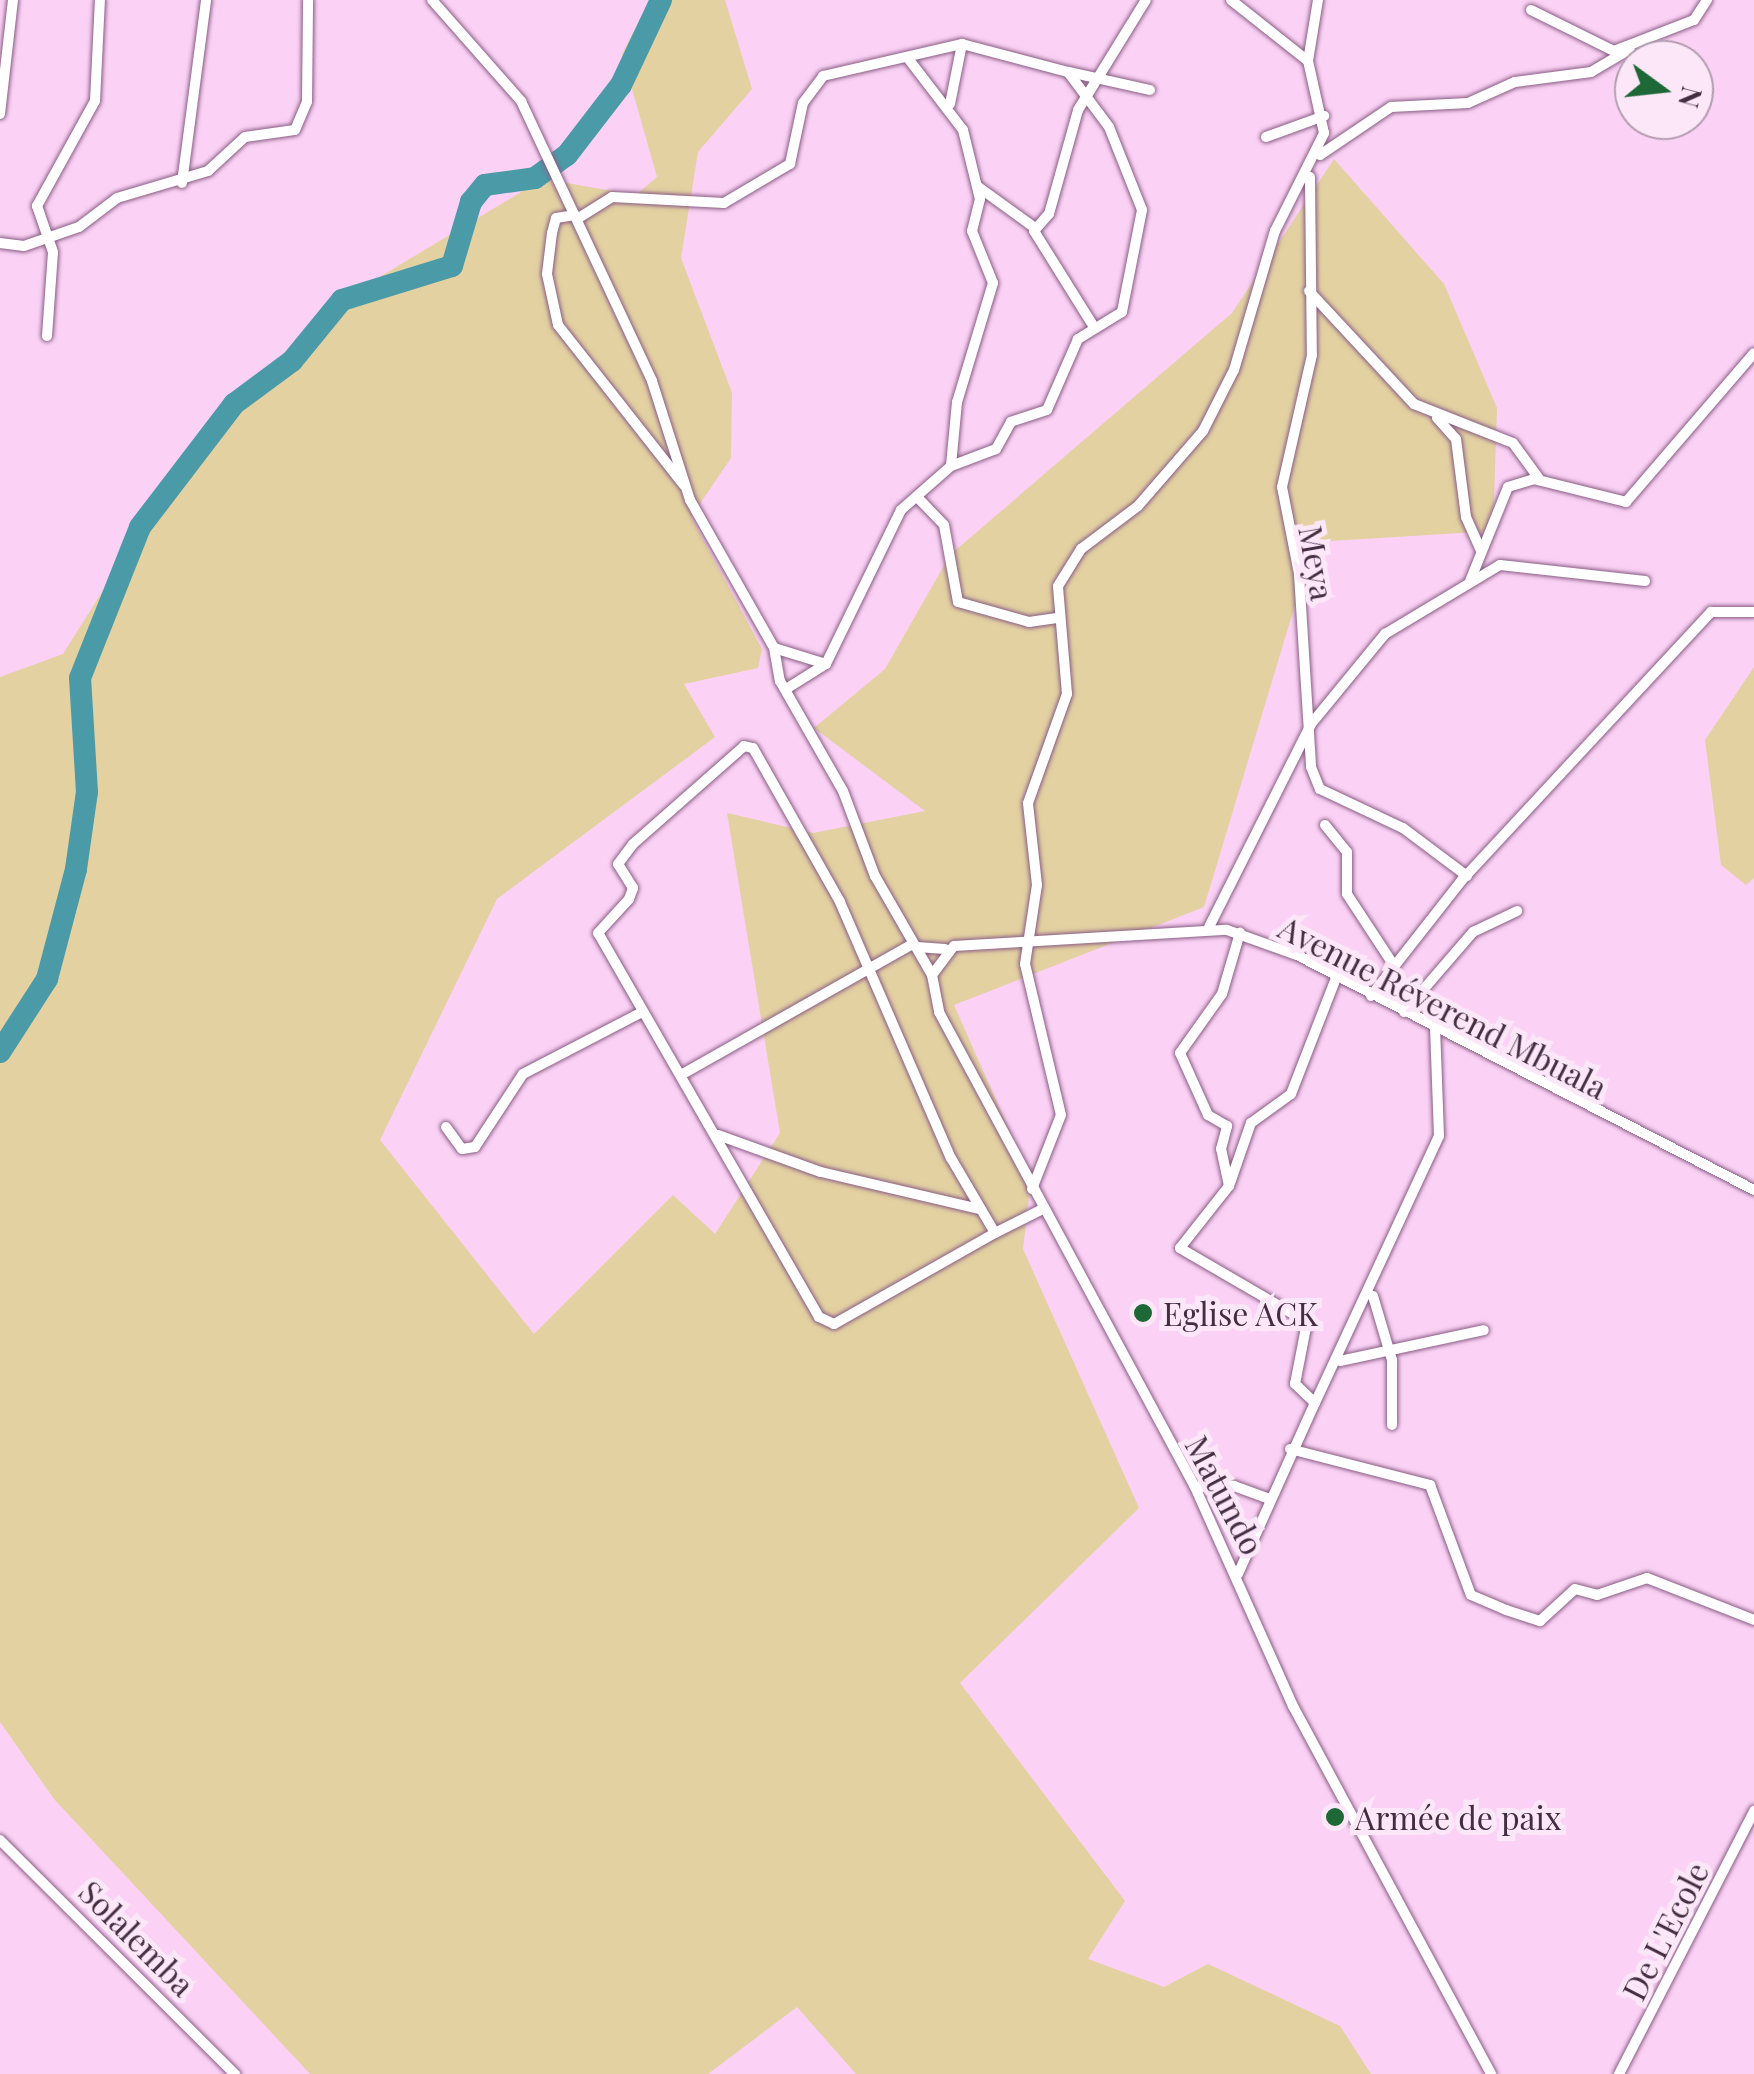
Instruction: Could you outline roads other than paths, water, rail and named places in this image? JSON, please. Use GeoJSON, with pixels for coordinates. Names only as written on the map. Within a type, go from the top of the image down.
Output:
{"type":"FeatureCollection","features":[{"type":"Feature","properties":{"kind":"street"},"geometry":{"type":"LineString","coordinates":[[0,114],[12,0]]}},
{"type":"Feature","properties":{"kind":"street"},"geometry":{"type":"LineString","coordinates":[[47,336],[56,290],[39,196],[92,111],[100,0]]}},
{"type":"Feature","properties":{"kind":"street"},"geometry":{"type":"LineString","coordinates":[[182,183],[206,0]]}},
{"type":"Feature","properties":{"kind":"street"},"geometry":{"type":"LineString","coordinates":[[0,242],[48,238],[117,198],[182,183],[219,164],[245,137],[301,124],[308,0]]}},
{"type":"Feature","properties":{"kind":"street"},"geometry":{"type":"LineString","coordinates":[[1035,228],[1049,214],[1064,141],[1088,93],[1146,0]]}},
{"type":"Feature","properties":{"kind":"street"},"geometry":{"type":"LineString","coordinates":[[1231,0],[1308,61]]}},
{"type":"Feature","properties":{"kind":"street"},"geometry":{"type":"LineString","coordinates":[[1032,1189],[1061,1115],[1026,974],[1037,885],[1028,803],[1066,694],[1059,618],[1070,562],[1152,493],[1214,412],[1252,324],[1275,232],[1319,155],[1324,116],[1308,61],[1318,0]]}},
{"type":"Feature","properties":{"kind":"street"},"geometry":{"type":"LineString","coordinates":[[1650,40],[1694,20],[1707,0]]}},
{"type":"Feature","properties":{"kind":"street"},"geometry":{"type":"LineString","coordinates":[[440,1],[511,86],[652,380],[686,486]]}},
{"type":"Feature","properties":{"kind":"street"},"geometry":{"type":"LineString","coordinates":[[1531,10],[1592,45],[1614,47]]}},
{"type":"Feature","properties":{"kind":"street"},"geometry":{"type":"LineString","coordinates":[[686,486],[639,440],[558,325],[547,274],[556,218],[576,217],[612,198],[724,203],[790,164],[802,103],[824,76],[962,44],[1150,90]]}},
{"type":"Feature","properties":{"kind":"street"},"geometry":{"type":"LineString","coordinates":[[950,104],[962,44]]}},
{"type":"Feature","properties":{"kind":"street"},"geometry":{"type":"LineString","coordinates":[[907,57],[950,104],[977,186],[972,232],[992,294],[957,402],[951,466]]}},
{"type":"Feature","properties":{"kind":"street"},"geometry":{"type":"LineString","coordinates":[[1319,155],[1386,108],[1468,103],[1515,82],[1590,72],[1614,58]]}},
{"type":"Feature","properties":{"kind":"street"},"geometry":{"type":"LineString","coordinates":[[786,689],[826,664],[874,554],[919,499],[951,466],[996,449],[1011,422],[1048,410],[1078,339],[1125,306],[1143,221],[1088,93],[1068,72]]}},
{"type":"Feature","properties":{"kind":"street"},"geometry":{"type":"LineString","coordinates":[[1266,137],[1324,116]]}},
{"type":"Feature","properties":{"kind":"street","name":"Meya"},"geometry":{"type":"LineString","coordinates":[[1310,174],[1312,355],[1282,487],[1320,790],[1403,828],[1466,876]]}},
{"type":"Feature","properties":{"kind":"street"},"geometry":{"type":"LineString","coordinates":[[977,186],[1035,228],[1094,328]]}},
{"type":"Feature","properties":{"kind":"street"},"geometry":{"type":"LineString","coordinates":[[1309,291],[1350,342],[1437,417],[1456,439],[1463,504],[1481,550]]}},
{"type":"Feature","properties":{"kind":"street"},"geometry":{"type":"LineString","coordinates":[[1468,586],[1502,492],[1540,481],[1626,502],[1695,432],[1754,353]]}},
{"type":"Feature","properties":{"kind":"street"},"geometry":{"type":"LineString","coordinates":[[1437,417],[1513,443],[1540,481]]}},
{"type":"Feature","properties":{"kind":"street","name":"Matundo"},"geometry":{"type":"LineString","coordinates":[[686,486],[774,648],[786,689],[932,975],[939,1012],[1042,1210],[1195,1487],[1238,1574],[1293,1706],[1491,2074]]}},
{"type":"Feature","properties":{"kind":"street"},"geometry":{"type":"LineString","coordinates":[[919,499],[944,526],[958,602],[1029,622],[1059,618]]}},
{"type":"Feature","properties":{"kind":"street"},"geometry":{"type":"LineString","coordinates":[[1209,928],[1312,724],[1385,634],[1514,564],[1645,581]]}},
{"type":"Feature","properties":{"kind":"street"},"geometry":{"type":"LineString","coordinates":[[1370,996],[1466,876],[1711,612],[1754,612]]}},
{"type":"Feature","properties":{"kind":"street"},"geometry":{"type":"LineString","coordinates":[[774,648],[826,664]]}},
{"type":"Feature","properties":{"kind":"street"},"geometry":{"type":"LineString","coordinates":[[994,1233],[868,964],[750,745],[618,864],[633,888],[598,932],[718,1135],[801,1295],[834,1324],[1042,1210]]}},
{"type":"Feature","properties":{"kind":"street"},"geometry":{"type":"LineString","coordinates":[[1326,824],[1347,852],[1354,910],[1394,964]]}},
{"type":"Feature","properties":{"kind":"street"},"geometry":{"type":"LineString","coordinates":[[1404,1012],[1472,932],[1518,910]]}},
{"type":"Feature","properties":{"kind":"street","name":"Avenue Réverend Mbuala"},"geometry":{"type":"LineString","coordinates":[[915,946],[946,950],[1029,939],[1209,928],[1240,934],[1336,978],[1754,1190]]}},
{"type":"Feature","properties":{"kind":"street"},"geometry":{"type":"LineString","coordinates":[[1229,1186],[1221,1149],[1228,1126],[1208,1114],[1180,1052],[1222,994],[1240,934]]}},
{"type":"Feature","properties":{"kind":"street"},"geometry":{"type":"LineString","coordinates":[[681,1075],[868,964],[915,946]]}},
{"type":"Feature","properties":{"kind":"street"},"geometry":{"type":"LineString","coordinates":[[932,975],[946,950]]}},
{"type":"Feature","properties":{"kind":"street"},"geometry":{"type":"LineString","coordinates":[[1316,1402],[1295,1384],[1307,1322],[1180,1248],[1229,1186],[1252,1124],[1292,1094],[1336,978]]}},
{"type":"Feature","properties":{"kind":"street"},"geometry":{"type":"LineString","coordinates":[[446,1127],[462,1148],[475,1148],[524,1074],[642,1012]]}},
{"type":"Feature","properties":{"kind":"street"},"geometry":{"type":"LineString","coordinates":[[1238,1574],[1267,1498],[1373,1290],[1444,1116],[1429,1045],[1434,1029]]}},
{"type":"Feature","properties":{"kind":"street"},"geometry":{"type":"LineString","coordinates":[[718,1135],[821,1172],[934,1191],[980,1210]]}},
{"type":"Feature","properties":{"kind":"street"},"geometry":{"type":"LineString","coordinates":[[1373,1290],[1388,1345],[1392,1425]]}},
{"type":"Feature","properties":{"kind":"street"},"geometry":{"type":"LineString","coordinates":[[1340,1361],[1388,1345],[1484,1330]]}},
{"type":"Feature","properties":{"kind":"street"},"geometry":{"type":"LineString","coordinates":[[1290,1450],[1430,1485],[1471,1594],[1506,1610],[1540,1621],[1575,1589],[1596,1595],[1647,1578],[1754,1620]]}},
{"type":"Feature","properties":{"kind":"street"},"geometry":{"type":"LineString","coordinates":[[1195,1487],[1234,1486],[1267,1498]]}},
{"type":"Feature","properties":{"kind":"street","name":"De L'Ecole"},"geometry":{"type":"LineString","coordinates":[[1619,2074],[1754,1810]]}},
{"type":"Feature","properties":{"kind":"street","name":"Solalemba"},"geometry":{"type":"LineString","coordinates":[[0,1840],[235,2074]]}},
{"type":"Feature","properties":{"kind":"waterway"},"geometry":{"type":"LineString","coordinates":[[0,1052],[47,979],[76,869],[87,792],[80,678],[140,527],[234,404],[292,361],[342,300],[452,266],[471,202],[485,185],[535,178],[567,155],[621,85],[661,0]]}},
{"type":"Feature","properties":{"kind":"place","name":"Eglise ACK"},"geometry":{"type":"Point","coordinates":[1143,1313]}},
{"type":"Feature","properties":{"kind":"place","name":"Armée de paix"},"geometry":{"type":"Point","coordinates":[1335,1817]}}]}
